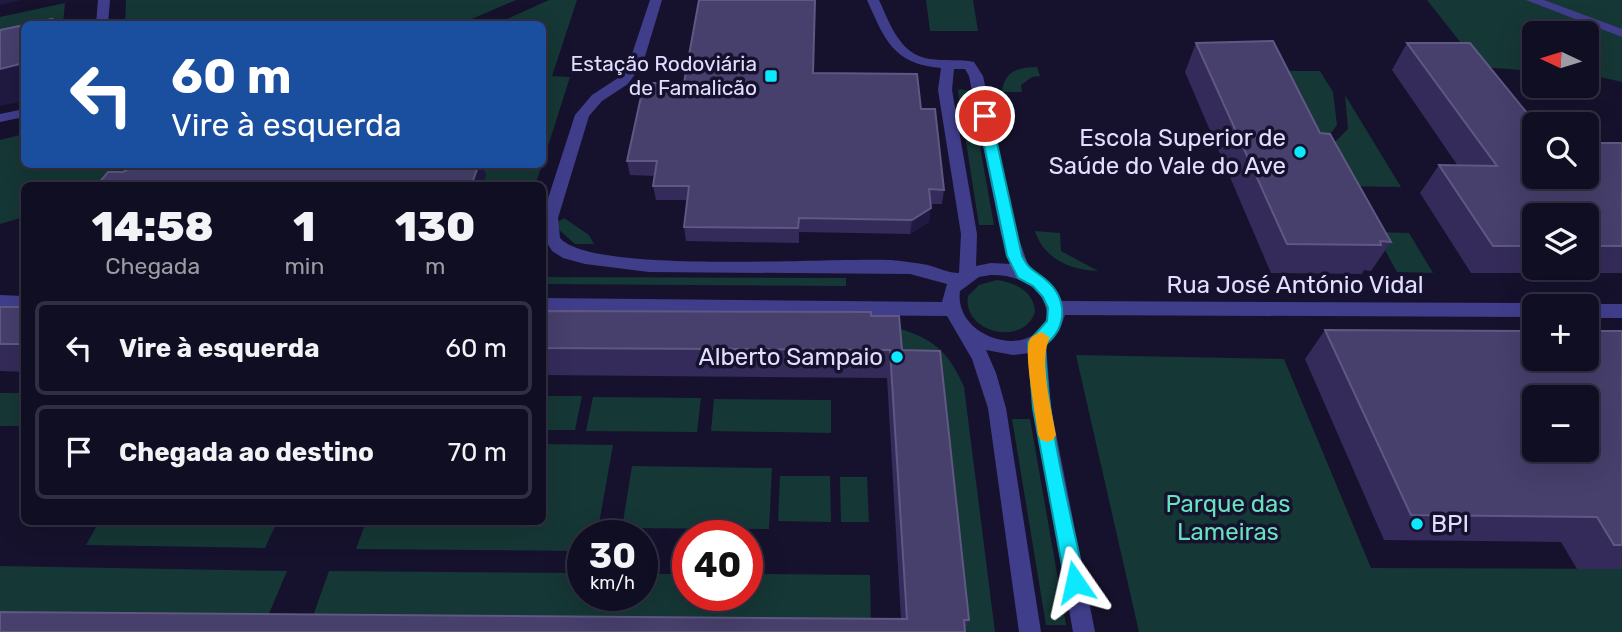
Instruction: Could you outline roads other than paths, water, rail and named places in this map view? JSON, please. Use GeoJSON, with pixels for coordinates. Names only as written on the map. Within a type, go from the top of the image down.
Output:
{"type":"FeatureCollection","features":[{"type":"Feature","properties":{"kind":"street"},"geometry":{"type":"LineString","coordinates":[[102,21],[104,0]]}},
{"type":"Feature","properties":{"kind":"street"},"geometry":{"type":"LineString","coordinates":[[656,0],[636,63],[623,81],[597,98],[582,115],[548,229],[552,240],[560,249],[587,258],[684,268],[927,269],[963,279],[1000,268],[1023,274],[1039,282],[1050,295],[1055,308],[1055,321],[1048,333],[1037,342],[1009,348],[994,346],[967,333]]}},
{"type":"Feature","properties":{"kind":"street"},"geometry":{"type":"LineString","coordinates":[[873,0],[896,49],[912,61],[968,65],[976,76],[1009,234],[1023,274]]}},
{"type":"Feature","properties":{"kind":"street"},"geometry":{"type":"LineString","coordinates":[[1532,0],[1622,33]]}},
{"type":"Feature","properties":{"kind":"street"},"geometry":{"type":"LineString","coordinates":[[948,65],[945,90],[968,234],[963,279],[951,299],[951,309],[988,374],[997,408],[1030,632]]}},
{"type":"Feature","properties":{"kind":"street"},"geometry":{"type":"LineString","coordinates":[[0,118],[21,114]]}},
{"type":"Feature","properties":{"kind":"street"},"geometry":{"type":"LineString","coordinates":[[0,302],[21,302]]}},
{"type":"Feature","properties":{"kind":"street"},"geometry":{"type":"LineString","coordinates":[[546,305],[951,309]]}},
{"type":"Feature","properties":{"kind":"street","name":"Rua José António Vidal"},"geometry":{"type":"LineString","coordinates":[[1055,308],[1522,310]]}},
{"type":"Feature","properties":{"kind":"street"},"geometry":{"type":"LineString","coordinates":[[1599,311],[1622,311]]}},
{"type":"Feature","properties":{"kind":"street"},"geometry":{"type":"LineString","coordinates":[[1037,342],[1042,408],[1084,632]]}},
{"type":"Feature","properties":{"kind":"place","name":"Estação Rodoviária de Famalicão"},"geometry":{"type":"Point","coordinates":[771,76]}},
{"type":"Feature","properties":{"kind":"place","name":"Escola Superior de Saúde do Vale do Ave"},"geometry":{"type":"Point","coordinates":[1300,152]}},
{"type":"Feature","properties":{"kind":"place","name":"Alberto Sampaio"},"geometry":{"type":"Point","coordinates":[897,357]}},
{"type":"Feature","properties":{"kind":"place","name":"BPI"},"geometry":{"type":"Point","coordinates":[1417,524]}},
{"type":"Feature","properties":{"kind":"park label","name":"Parque das Lameiras"},"geometry":{"type":"Point","coordinates":[1228,518]}}]}
